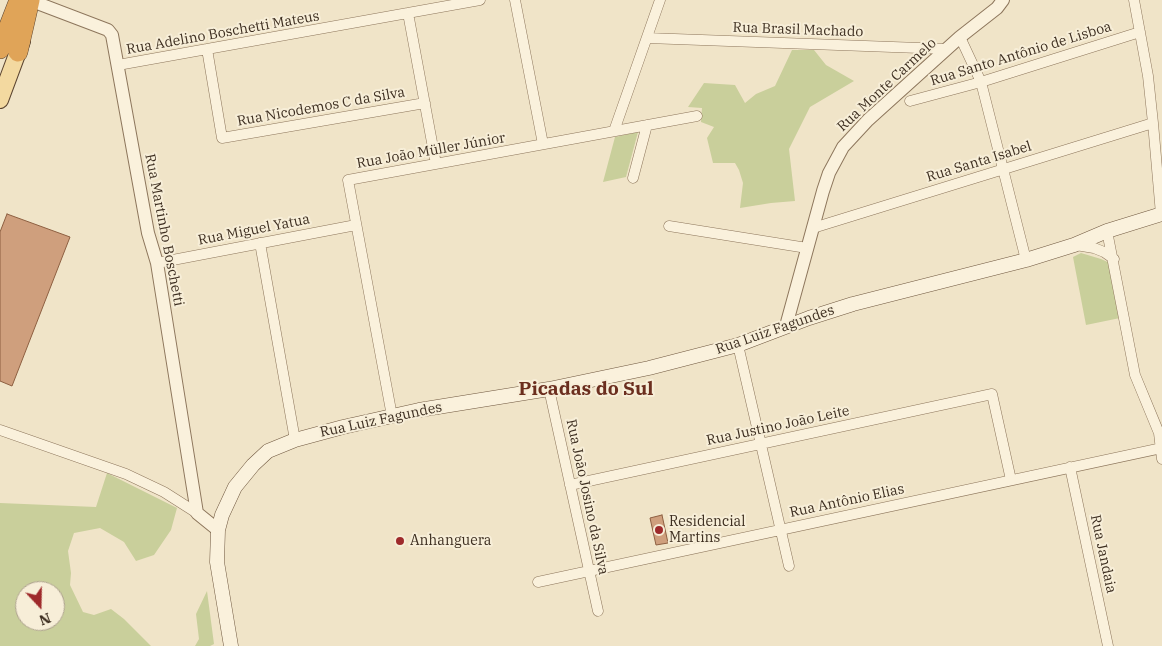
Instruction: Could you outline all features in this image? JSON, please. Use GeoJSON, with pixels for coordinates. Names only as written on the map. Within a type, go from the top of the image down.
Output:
{"type":"FeatureCollection","features":[{"type":"Feature","properties":{"kind":"highway"},"geometry":{"type":"LineString","coordinates":[[9,50],[31,1]]}},
{"type":"Feature","properties":{"kind":"main road"},"geometry":{"type":"LineString","coordinates":[[0,100],[9,50]]}},
{"type":"Feature","properties":{"kind":"main road","name":"Rua Luiz Fagundes"},"geometry":{"type":"LineString","coordinates":[[231,646],[217,562],[218,530],[222,514],[235,487],[253,465],[268,451],[294,440],[343,427],[419,410],[549,389],[649,368],[738,345],[786,326],[853,304],[1026,260],[1161,214]]}},
{"type":"Feature","properties":{"kind":"street","name":"Rua Adelino Boschetti Mateus"},"geometry":{"type":"LineString","coordinates":[[118,65],[480,0]]}},
{"type":"Feature","properties":{"kind":"street"},"geometry":{"type":"LineString","coordinates":[[515,0],[543,144]]}},
{"type":"Feature","properties":{"kind":"street"},"geometry":{"type":"LineString","coordinates":[[614,131],[660,0]]}},
{"type":"Feature","properties":{"kind":"street","name":"Rua Monte Carmelo"},"geometry":{"type":"LineString","coordinates":[[786,326],[829,173],[843,147],[868,120],[960,37],[990,14],[1003,0]]}},
{"type":"Feature","properties":{"kind":"street"},"geometry":{"type":"LineString","coordinates":[[1134,0],[1153,123],[1161,214]]}},
{"type":"Feature","properties":{"kind":"street","name":"Rua Martinho Boschetti"},"geometry":{"type":"LineString","coordinates":[[31,1],[108,30],[113,40],[148,233],[157,263],[197,513]]}},
{"type":"Feature","properties":{"kind":"street"},"geometry":{"type":"LineString","coordinates":[[408,13],[436,164]]}},
{"type":"Feature","properties":{"kind":"street","name":"Rua Santo Antônio de Lisboa"},"geometry":{"type":"LineString","coordinates":[[910,101],[981,82],[1140,32]]}},
{"type":"Feature","properties":{"kind":"street"},"geometry":{"type":"LineString","coordinates":[[960,37],[981,82],[1026,260]]}},
{"type":"Feature","properties":{"kind":"street","name":"Rua Brasil Machado"},"geometry":{"type":"LineString","coordinates":[[647,38],[947,49]]}},
{"type":"Feature","properties":{"kind":"street","name":"Rua Nicodemos C da Silva"},"geometry":{"type":"LineString","coordinates":[[207,50],[222,138],[425,103]]}},
{"type":"Feature","properties":{"kind":"street","name":"Rua João Müller Júnior"},"geometry":{"type":"LineString","coordinates":[[392,416],[348,180],[697,116]]}},
{"type":"Feature","properties":{"kind":"street","name":"Rua Santa Isabel"},"geometry":{"type":"LineString","coordinates":[[813,228],[1153,123]]}},
{"type":"Feature","properties":{"kind":"street"},"geometry":{"type":"LineString","coordinates":[[634,178],[647,125]]}},
{"type":"Feature","properties":{"kind":"street","name":"Rua Miguel Yatua"},"geometry":{"type":"LineString","coordinates":[[157,263],[356,225]]}},
{"type":"Feature","properties":{"kind":"street"},"geometry":{"type":"LineString","coordinates":[[669,226],[807,248]]}},
{"type":"Feature","properties":{"kind":"street"},"geometry":{"type":"LineString","coordinates":[[1107,231],[1114,259],[1135,375],[1158,433],[1161,452]]}},
{"type":"Feature","properties":{"kind":"street"},"geometry":{"type":"LineString","coordinates":[[260,243],[294,440]]}},
{"type":"Feature","properties":{"kind":"street"},"geometry":{"type":"LineString","coordinates":[[1074,245],[1094,248],[1114,259]]}},
{"type":"Feature","properties":{"kind":"street"},"geometry":{"type":"LineString","coordinates":[[738,345],[789,566]]}},
{"type":"Feature","properties":{"kind":"street","name":"Rua João Josino da Silva"},"geometry":{"type":"LineString","coordinates":[[549,389],[598,611]]}},
{"type":"Feature","properties":{"kind":"street","name":"Rua Justino João Leite"},"geometry":{"type":"LineString","coordinates":[[570,486],[992,394],[1011,480]]}},
{"type":"Feature","properties":{"kind":"street"},"geometry":{"type":"LineString","coordinates":[[0,430],[126,474],[164,492],[197,513],[218,530]]}},
{"type":"Feature","properties":{"kind":"street","name":"Rua Antônio Elias"},"geometry":{"type":"LineString","coordinates":[[538,582],[1070,467],[1161,452]]}},
{"type":"Feature","properties":{"kind":"street","name":"Rua Jandaia"},"geometry":{"type":"LineString","coordinates":[[1070,467],[1108,646]]}},
{"type":"Feature","properties":{"kind":"green space"},"geometry":{"type":"Polygon","coordinates":[[[792,50],[814,50],[826,65],[854,81],[810,107],[789,149],[795,201],[740,208],[743,183],[739,170],[735,163],[713,163],[707,138],[714,127],[701,122],[702,108],[688,107],[704,83],[735,85],[745,103],[756,94],[775,86],[792,50]]]}},
{"type":"Feature","properties":{"kind":"green space"},"geometry":{"type":"Polygon","coordinates":[[[638,132],[626,177],[603,182],[615,137],[638,132]]]}},
{"type":"Feature","properties":{"kind":"green space"},"geometry":{"type":"Polygon","coordinates":[[[1081,253],[1112,264],[1120,318],[1086,325],[1073,257],[1081,253]]]}},
{"type":"Feature","properties":{"kind":"green space"},"geometry":{"type":"Polygon","coordinates":[[[107,473],[177,508],[171,530],[154,555],[136,561],[124,542],[100,528],[74,533],[68,551],[71,573],[70,585],[83,612],[94,615],[111,609],[151,646],[0,646],[0,503],[96,507],[107,473]]]}},
{"type":"Feature","properties":{"kind":"green space"},"geometry":{"type":"Polygon","coordinates":[[[207,591],[214,644],[210,646],[195,646],[199,639],[196,614],[207,591]]]}},
{"type":"Feature","properties":{"kind":"building"},"geometry":{"type":"Polygon","coordinates":[[[7,214],[70,237],[12,386],[0,381],[0,232],[7,214]]]}},
{"type":"Feature","properties":{"kind":"building","name":"Residencial Martins"},"geometry":{"type":"Polygon","coordinates":[[[662,515],[668,543],[656,545],[650,518],[662,515]]]}},
{"type":"Feature","properties":{"kind":"place","name":"Residencial Martins"},"geometry":{"type":"Point","coordinates":[659,530]}},
{"type":"Feature","properties":{"kind":"place","name":"Anhanguera"},"geometry":{"type":"Point","coordinates":[400,541]}},
{"type":"Feature","properties":{"kind":"district","name":"Picadas do Sul"},"geometry":{"type":"Point","coordinates":[586,390]}}]}
